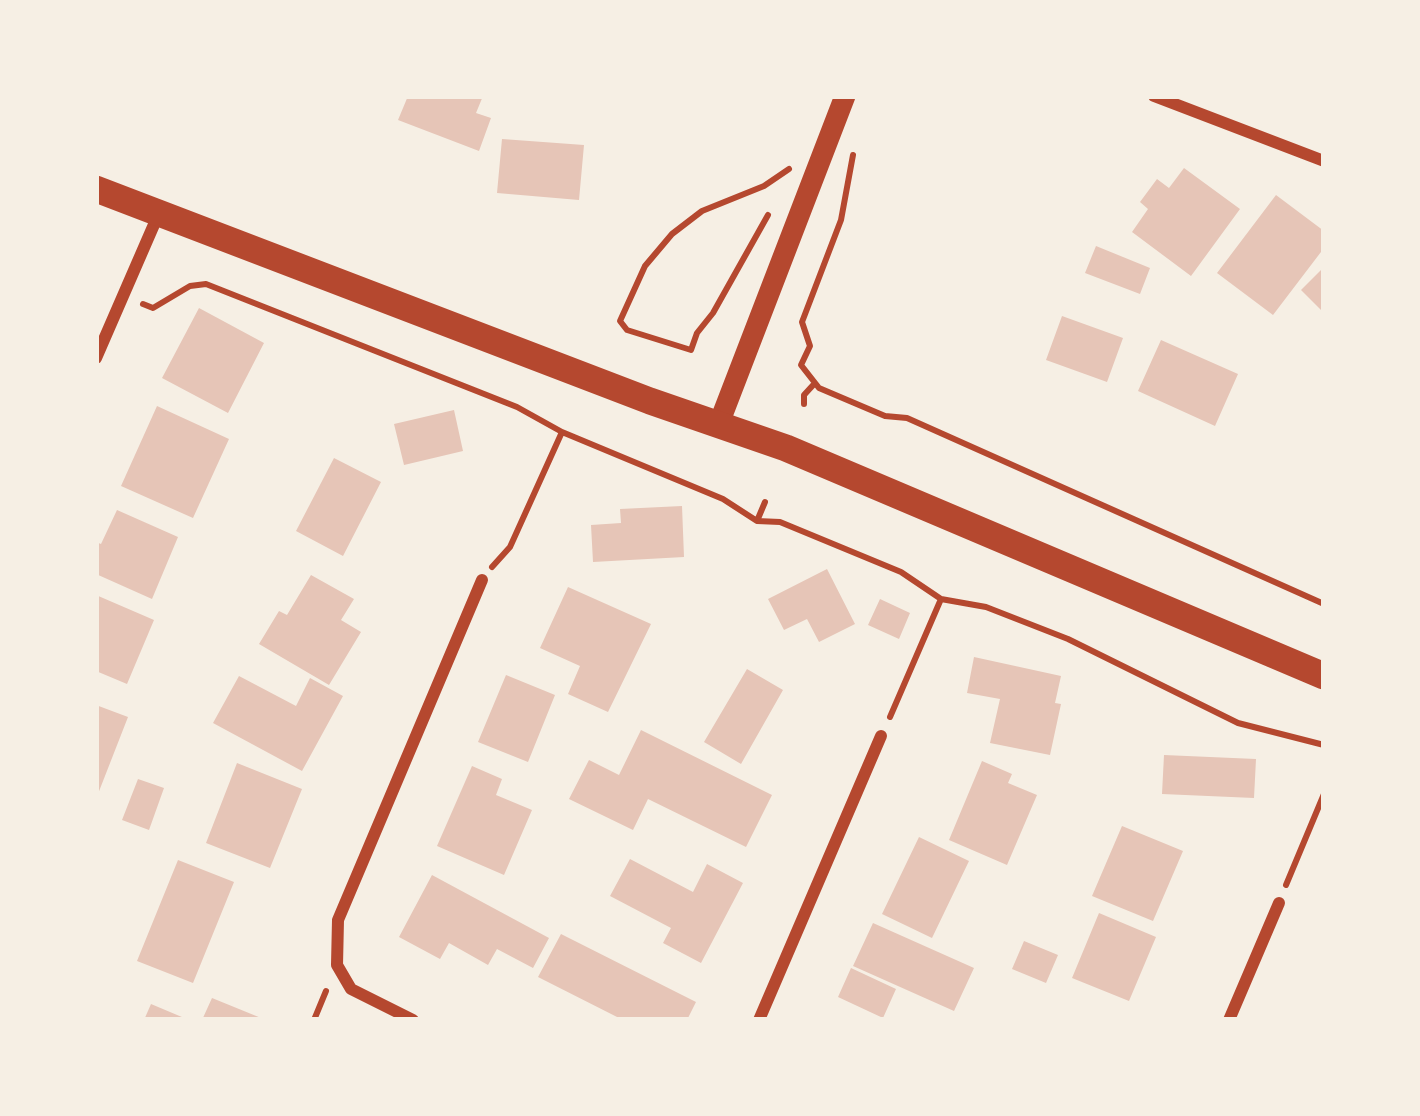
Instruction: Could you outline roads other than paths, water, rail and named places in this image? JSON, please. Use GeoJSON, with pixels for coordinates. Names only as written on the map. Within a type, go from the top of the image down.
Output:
{"type":"FeatureCollection","features":[{"type":"Feature","properties":{"kind":"highway"},"geometry":{"type":"LineString","coordinates":[[96,189],[786,448],[1324,676]]}},
{"type":"Feature","properties":{"kind":"main road"},"geometry":{"type":"LineString","coordinates":[[718,426],[845,96]]}},
{"type":"Feature","properties":{"kind":"street"},"geometry":{"type":"LineString","coordinates":[[1154,96],[1324,161]]}},
{"type":"Feature","properties":{"kind":"street"},"geometry":{"type":"LineString","coordinates":[[96,358],[159,213]]}},
{"type":"Feature","properties":{"kind":"street"},"geometry":{"type":"LineString","coordinates":[[413,1020],[351,989],[337,965],[338,920],[482,580]]}},
{"type":"Feature","properties":{"kind":"street"},"geometry":{"type":"LineString","coordinates":[[759,1020],[881,736]]}},
{"type":"Feature","properties":{"kind":"street"},"geometry":{"type":"LineString","coordinates":[[1229,1020],[1279,903]]}}]}
